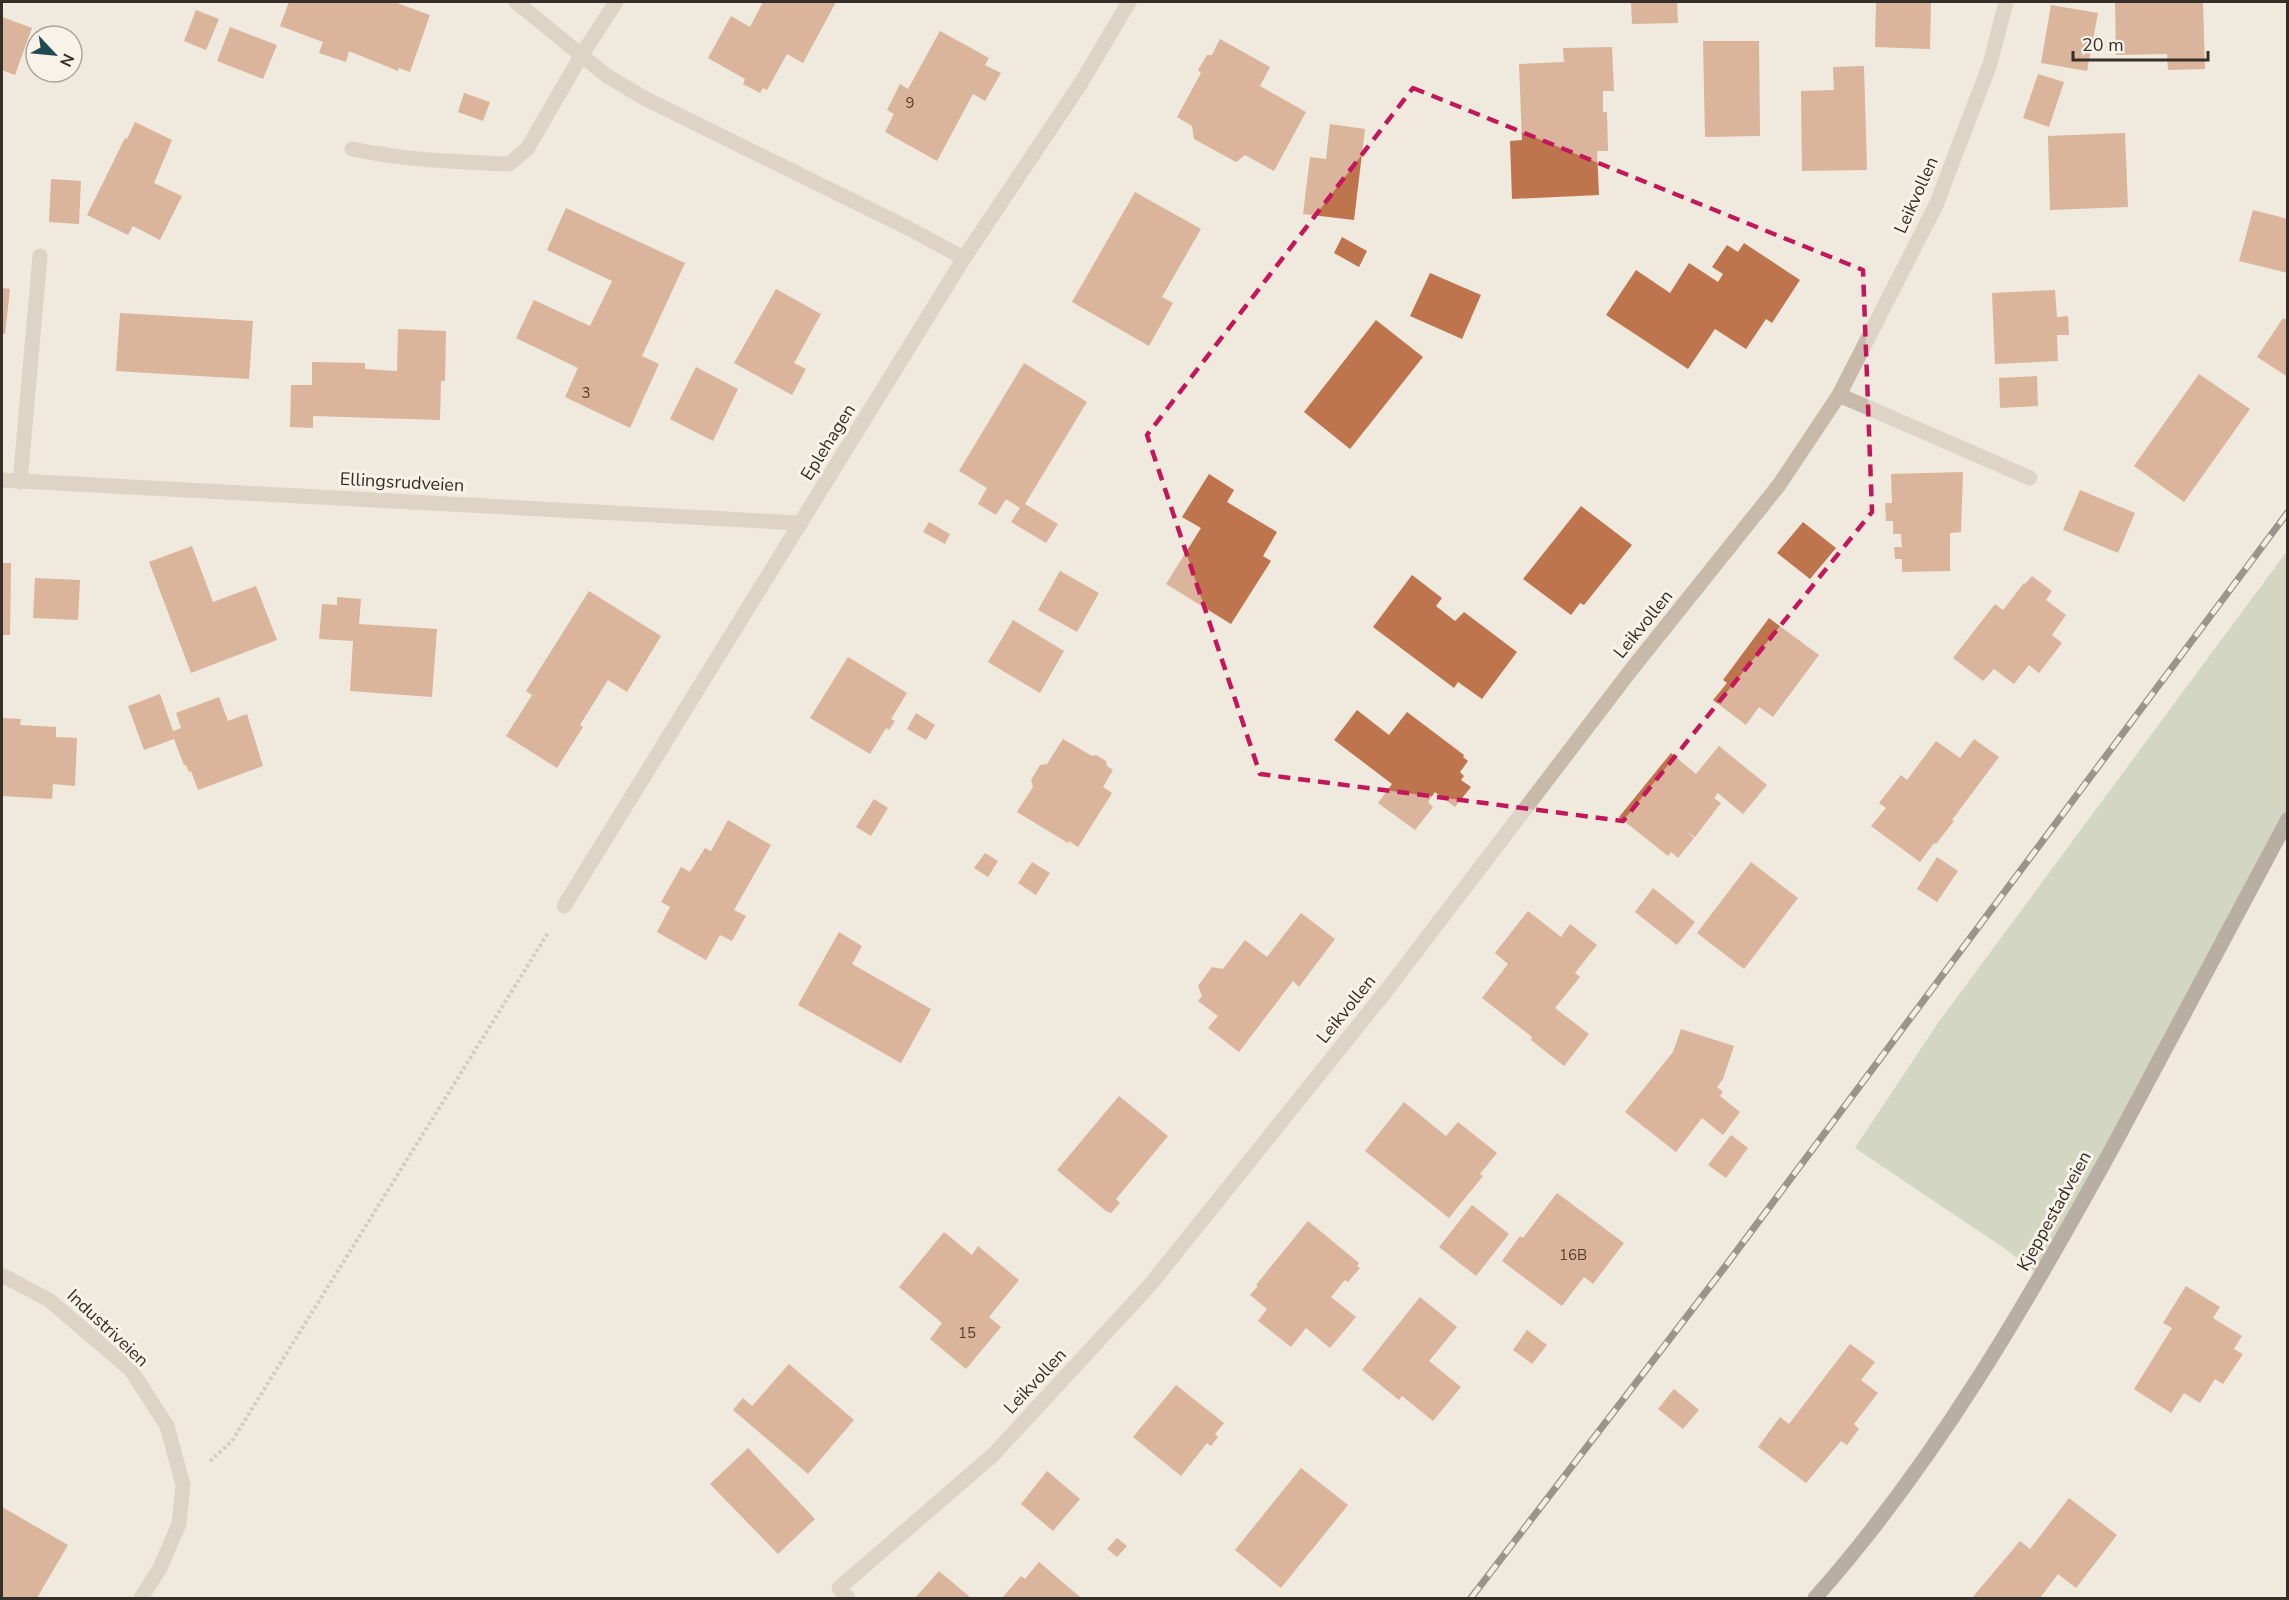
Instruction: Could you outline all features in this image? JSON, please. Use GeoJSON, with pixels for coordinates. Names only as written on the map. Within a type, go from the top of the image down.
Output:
{"type":"FeatureCollection","features":[{"type":"Feature","properties":{"kind":"main road","name":"Kjeppestadveien"},"geometry":{"type":"LineString","coordinates":[[1815,1599],[1915,1472],[1958,1410],[1999,1344],[2085,1197],[2288,819]]}},
{"type":"Feature","properties":{"kind":"street"},"geometry":{"type":"LineString","coordinates":[[516,2],[607,76],[644,98],[964,258]]}},
{"type":"Feature","properties":{"kind":"street"},"geometry":{"type":"LineString","coordinates":[[352,149],[447,162],[509,164],[527,149],[581,56],[616,2]]}},
{"type":"Feature","properties":{"kind":"street","name":"Eplehagen"},"geometry":{"type":"LineString","coordinates":[[564,906],[964,258],[1081,82],[1129,2]]}},
{"type":"Feature","properties":{"kind":"street","name":"Leikvollen"},"geometry":{"type":"LineString","coordinates":[[844,1594],[993,1455],[1150,1285],[1386,991],[1631,670],[1779,485],[1839,395],[1936,205],[1990,64],[2007,2]]}},
{"type":"Feature","properties":{"kind":"street"},"geometry":{"type":"LineString","coordinates":[[20,482],[40,256]]}},
{"type":"Feature","properties":{"kind":"street"},"geometry":{"type":"LineString","coordinates":[[1839,395],[2030,478]]}},
{"type":"Feature","properties":{"kind":"street","name":"Ellingsrudveien"},"geometry":{"type":"LineString","coordinates":[[2,480],[801,523]]}},
{"type":"Feature","properties":{"kind":"street","name":"Industriveien"},"geometry":{"type":"LineString","coordinates":[[2,1275],[49,1300],[131,1370],[167,1426],[183,1485],[179,1524],[160,1568],[141,1599]]}},
{"type":"Feature","properties":{"kind":"path"},"geometry":{"type":"LineString","coordinates":[[183,1485],[232,1441],[564,906]]}},
{"type":"Feature","properties":{"kind":"highlighted area"},"geometry":{"type":"Polygon","coordinates":[[[1413,88],[1863,270],[1872,512],[1623,821],[1260,774],[1147,435],[1413,88]]]}},
{"type":"Feature","properties":{"kind":"green space"},"geometry":{"type":"Polygon","coordinates":[[[2287,551],[2287,819],[2040,1276],[2004,1248],[1855,1148],[1938,1023],[2287,551]]]}},
{"type":"Feature","properties":{"kind":"building"},"geometry":{"type":"Polygon","coordinates":[[[289,2],[394,2],[430,15],[410,72],[399,68],[398,71],[349,51],[346,62],[319,53],[323,42],[280,26],[289,2]]]}},
{"type":"Feature","properties":{"kind":"building"},"geometry":{"type":"Polygon","coordinates":[[[763,2],[836,2],[803,63],[787,54],[767,90],[763,88],[760,93],[743,84],[745,79],[708,58],[731,16],[750,27],[763,2]]]}},
{"type":"Feature","properties":{"kind":"building"},"geometry":{"type":"Polygon","coordinates":[[[1631,2],[1677,2],[1678,23],[1632,24],[1631,2]]]}},
{"type":"Feature","properties":{"kind":"building"},"geometry":{"type":"Polygon","coordinates":[[[1876,2],[1931,2],[1930,49],[1875,47],[1876,2]]]}},
{"type":"Feature","properties":{"kind":"building"},"geometry":{"type":"Polygon","coordinates":[[[2115,2],[2203,2],[2205,69],[2168,70],[2167,54],[2116,55],[2115,2]]]}},
{"type":"Feature","properties":{"kind":"building"},"geometry":{"type":"Polygon","coordinates":[[[2051,5],[2098,13],[2087,71],[2041,63],[2051,5]]]}},
{"type":"Feature","properties":{"kind":"building"},"geometry":{"type":"Polygon","coordinates":[[[196,10],[219,19],[206,50],[184,41],[196,10]]]}},
{"type":"Feature","properties":{"kind":"building"},"geometry":{"type":"Polygon","coordinates":[[[2,17],[24,25],[24,50],[15,75],[2,70],[2,17]]]}},
{"type":"Feature","properties":{"kind":"building"},"geometry":{"type":"Polygon","coordinates":[[[230,27],[277,45],[263,79],[217,61],[230,27]]]}},
{"type":"Feature","properties":{"kind":"building"},"geometry":{"type":"Polygon","coordinates":[[[940,31],[989,58],[985,65],[1001,73],[985,101],[973,94],[937,161],[885,132],[894,114],[887,110],[900,84],[908,89],[940,31]]]}},
{"type":"Feature","properties":{"kind":"building"},"geometry":{"type":"Polygon","coordinates":[[[1220,39],[1270,67],[1260,86],[1306,112],[1274,171],[1245,155],[1236,162],[1194,139],[1192,126],[1177,117],[1201,73],[1198,70],[1207,55],[1212,55],[1220,39]]]}},
{"type":"Feature","properties":{"kind":"building"},"geometry":{"type":"Polygon","coordinates":[[[1703,41],[1759,41],[1760,136],[1705,137],[1703,41]]]}},
{"type":"Feature","properties":{"kind":"building"},"geometry":{"type":"Polygon","coordinates":[[[1612,47],[1614,91],[1603,91],[1603,112],[1607,112],[1608,151],[1597,151],[1599,195],[1512,199],[1510,141],[1522,140],[1519,64],[1564,62],[1563,48],[1612,47]]]}},
{"type":"Feature","properties":{"kind":"building"},"geometry":{"type":"Polygon","coordinates":[[[1864,66],[1867,170],[1802,171],[1801,91],[1834,90],[1833,67],[1864,66]]]}},
{"type":"Feature","properties":{"kind":"building"},"geometry":{"type":"Polygon","coordinates":[[[2038,74],[2064,82],[2049,127],[2023,118],[2038,74]]]}},
{"type":"Feature","properties":{"kind":"building"},"geometry":{"type":"Polygon","coordinates":[[[464,93],[490,102],[483,121],[458,112],[464,93]]]}},
{"type":"Feature","properties":{"kind":"building"},"geometry":{"type":"Polygon","coordinates":[[[135,122],[172,140],[154,183],[182,196],[160,240],[133,226],[128,235],[87,215],[135,122]]]}},
{"type":"Feature","properties":{"kind":"building"},"geometry":{"type":"Polygon","coordinates":[[[1330,124],[1365,129],[1354,220],[1303,214],[1310,157],[1326,159],[1330,124]]]}},
{"type":"Feature","properties":{"kind":"building"},"geometry":{"type":"Polygon","coordinates":[[[2125,133],[2128,207],[2050,210],[2048,136],[2125,133]]]}},
{"type":"Feature","properties":{"kind":"building"},"geometry":{"type":"Polygon","coordinates":[[[51,179],[81,181],[79,224],[49,222],[51,179]]]}},
{"type":"Feature","properties":{"kind":"building"},"geometry":{"type":"Polygon","coordinates":[[[1135,192],[1201,229],[1162,297],[1173,303],[1149,346],[1072,302],[1135,192]]]}},
{"type":"Feature","properties":{"kind":"building"},"geometry":{"type":"Polygon","coordinates":[[[566,208],[685,263],[642,356],[659,364],[630,428],[565,397],[578,368],[516,338],[534,300],[590,326],[612,281],[547,250],[566,208]]]}},
{"type":"Feature","properties":{"kind":"building"},"geometry":{"type":"Polygon","coordinates":[[[2253,210],[2288,219],[2288,273],[2239,261],[2253,210]]]}},
{"type":"Feature","properties":{"kind":"building"},"geometry":{"type":"Polygon","coordinates":[[[1342,237],[1367,251],[1359,267],[1334,253],[1342,237]]]}},
{"type":"Feature","properties":{"kind":"building"},"geometry":{"type":"Polygon","coordinates":[[[1744,243],[1800,280],[1772,323],[1766,319],[1746,349],[1715,329],[1688,369],[1606,315],[1636,270],[1670,293],[1689,263],[1718,282],[1723,274],[1712,267],[1727,245],[1738,252],[1744,243]]]}},
{"type":"Feature","properties":{"kind":"building"},"geometry":{"type":"Polygon","coordinates":[[[1430,273],[1481,295],[1462,339],[1410,316],[1430,273]]]}},
{"type":"Feature","properties":{"kind":"building"},"geometry":{"type":"Polygon","coordinates":[[[2,288],[10,289],[5,334],[2,333],[2,288]]]}},
{"type":"Feature","properties":{"kind":"building"},"geometry":{"type":"Polygon","coordinates":[[[776,289],[821,314],[794,363],[806,369],[792,395],[734,363],[776,289]]]}},
{"type":"Feature","properties":{"kind":"building"},"geometry":{"type":"Polygon","coordinates":[[[2055,290],[2057,317],[2068,316],[2069,335],[2057,335],[2058,361],[1995,364],[1992,293],[2055,290]]]}},
{"type":"Feature","properties":{"kind":"building"},"geometry":{"type":"Polygon","coordinates":[[[120,313],[253,321],[249,379],[116,371],[120,313]]]}},
{"type":"Feature","properties":{"kind":"building"},"geometry":{"type":"Polygon","coordinates":[[[2283,318],[2288,321],[2288,377],[2257,357],[2283,318]]]}},
{"type":"Feature","properties":{"kind":"building"},"geometry":{"type":"Polygon","coordinates":[[[1376,320],[1423,357],[1350,449],[1304,412],[1376,320]]]}},
{"type":"Feature","properties":{"kind":"building"},"geometry":{"type":"Polygon","coordinates":[[[398,329],[446,331],[445,381],[441,381],[440,420],[313,416],[313,428],[290,427],[291,385],[312,385],[312,362],[365,363],[365,369],[397,371],[398,329]]]}},
{"type":"Feature","properties":{"kind":"building"},"geometry":{"type":"Polygon","coordinates":[[[1024,363],[1087,402],[1025,504],[1058,524],[1046,543],[1011,522],[1020,508],[1006,499],[996,515],[978,504],[987,488],[959,471],[1024,363]]]}},
{"type":"Feature","properties":{"kind":"building"},"geometry":{"type":"Polygon","coordinates":[[[696,367],[738,389],[713,441],[670,419],[696,367]]]}},
{"type":"Feature","properties":{"kind":"building"},"geometry":{"type":"Polygon","coordinates":[[[2199,374],[2250,409],[2184,502],[2134,466],[2199,374]]]}},
{"type":"Feature","properties":{"kind":"building"},"geometry":{"type":"Polygon","coordinates":[[[2037,376],[2038,406],[2000,408],[1999,378],[2037,376]]]}},
{"type":"Feature","properties":{"kind":"building"},"geometry":{"type":"Polygon","coordinates":[[[1963,472],[1961,532],[1950,533],[1950,571],[1902,572],[1902,559],[1895,559],[1894,547],[1902,547],[1901,534],[1893,534],[1893,521],[1886,521],[1885,503],[1892,503],[1891,474],[1963,472]]]}},
{"type":"Feature","properties":{"kind":"building"},"geometry":{"type":"Polygon","coordinates":[[[1209,474],[1234,490],[1227,502],[1277,532],[1263,556],[1271,561],[1231,624],[1166,584],[1201,528],[1182,517],[1209,474]]]}},
{"type":"Feature","properties":{"kind":"building"},"geometry":{"type":"Polygon","coordinates":[[[2080,490],[2135,513],[2118,553],[2063,530],[2080,490]]]}},
{"type":"Feature","properties":{"kind":"building"},"geometry":{"type":"Polygon","coordinates":[[[1581,506],[1632,545],[1584,605],[1580,603],[1571,615],[1523,579],[1581,506]]]}},
{"type":"Feature","properties":{"kind":"building"},"geometry":{"type":"Polygon","coordinates":[[[929,522],[950,534],[945,544],[923,532],[929,522]]]}},
{"type":"Feature","properties":{"kind":"building"},"geometry":{"type":"Polygon","coordinates":[[[1803,522],[1836,548],[1810,579],[1777,553],[1803,522]]]}},
{"type":"Feature","properties":{"kind":"building"},"geometry":{"type":"Polygon","coordinates":[[[192,546],[213,602],[256,586],[277,640],[191,673],[149,562],[192,546]]]}},
{"type":"Feature","properties":{"kind":"building"},"geometry":{"type":"Polygon","coordinates":[[[2,563],[11,563],[10,635],[2,635],[2,563]]]}},
{"type":"Feature","properties":{"kind":"building"},"geometry":{"type":"Polygon","coordinates":[[[1060,571],[1099,593],[1077,632],[1038,610],[1060,571]]]}},
{"type":"Feature","properties":{"kind":"building"},"geometry":{"type":"Polygon","coordinates":[[[1412,575],[1442,598],[1436,606],[1455,621],[1464,612],[1517,652],[1482,699],[1458,682],[1454,688],[1373,627],[1412,575]]]}},
{"type":"Feature","properties":{"kind":"building"},"geometry":{"type":"Polygon","coordinates":[[[2032,576],[2052,591],[2046,600],[2066,615],[2052,635],[2062,643],[2039,673],[2029,665],[2014,684],[1994,669],[1983,681],[1953,658],[1995,604],[2003,610],[2032,576]]]}},
{"type":"Feature","properties":{"kind":"building"},"geometry":{"type":"Polygon","coordinates":[[[35,578],[80,580],[78,620],[33,618],[35,578]]]}},
{"type":"Feature","properties":{"kind":"building"},"geometry":{"type":"Polygon","coordinates":[[[589,591],[661,636],[627,692],[608,680],[580,725],[583,727],[557,768],[506,736],[532,695],[526,691],[589,591]]]}},
{"type":"Feature","properties":{"kind":"building"},"geometry":{"type":"Polygon","coordinates":[[[337,597],[361,599],[359,624],[437,629],[432,697],[350,691],[353,641],[319,639],[322,604],[337,605],[337,597]]]}},
{"type":"Feature","properties":{"kind":"building"},"geometry":{"type":"Polygon","coordinates":[[[1769,618],[1819,655],[1773,717],[1759,707],[1746,725],[1713,700],[1727,683],[1723,680],[1769,618]]]}},
{"type":"Feature","properties":{"kind":"building"},"geometry":{"type":"Polygon","coordinates":[[[1013,620],[1064,651],[1040,693],[988,662],[1013,620]]]}},
{"type":"Feature","properties":{"kind":"building"},"geometry":{"type":"Polygon","coordinates":[[[848,657],[907,693],[891,719],[895,721],[889,730],[886,728],[870,754],[810,718],[848,657]]]}},
{"type":"Feature","properties":{"kind":"building"},"geometry":{"type":"Polygon","coordinates":[[[160,694],[173,731],[181,728],[176,713],[219,697],[228,721],[247,714],[263,766],[198,790],[191,771],[189,772],[184,765],[174,739],[144,750],[128,706],[160,694]]]}},
{"type":"Feature","properties":{"kind":"building"},"geometry":{"type":"Polygon","coordinates":[[[1357,710],[1389,735],[1407,712],[1464,755],[1463,757],[1468,761],[1460,772],[1464,776],[1461,780],[1471,787],[1455,807],[1435,792],[1428,802],[1433,807],[1415,830],[1378,803],[1392,784],[1334,740],[1357,710]]]}},
{"type":"Feature","properties":{"kind":"building"},"geometry":{"type":"Polygon","coordinates":[[[916,713],[935,725],[926,740],[907,729],[916,713]]]}},
{"type":"Feature","properties":{"kind":"building"},"geometry":{"type":"Polygon","coordinates":[[[2,718],[21,719],[20,725],[56,727],[56,737],[77,738],[75,786],[53,784],[52,799],[2,796],[2,718]]]}},
{"type":"Feature","properties":{"kind":"building"},"geometry":{"type":"Polygon","coordinates":[[[1063,739],[1092,756],[1096,755],[1106,761],[1107,766],[1113,770],[1103,787],[1112,793],[1078,847],[1017,812],[1033,787],[1031,780],[1040,765],[1047,764],[1063,739]]]}},
{"type":"Feature","properties":{"kind":"building"},"geometry":{"type":"Polygon","coordinates":[[[1974,739],[1999,757],[1952,820],[1954,821],[1920,862],[1871,826],[1886,808],[1879,803],[1901,775],[1907,780],[1936,741],[1960,758],[1974,739]]]}},
{"type":"Feature","properties":{"kind":"building"},"geometry":{"type":"Polygon","coordinates":[[[1719,746],[1767,785],[1743,814],[1718,793],[1714,798],[1721,803],[1695,837],[1687,832],[1694,838],[1678,858],[1671,852],[1668,856],[1619,817],[1671,753],[1696,774],[1719,746]]]}},
{"type":"Feature","properties":{"kind":"building"},"geometry":{"type":"Polygon","coordinates":[[[874,799],[888,808],[871,836],[856,827],[874,799]]]}},
{"type":"Feature","properties":{"kind":"building"},"geometry":{"type":"Polygon","coordinates":[[[728,820],[771,845],[734,910],[746,916],[732,941],[720,935],[706,960],[657,932],[670,907],[661,902],[681,867],[690,872],[705,848],[711,851],[728,820]]]}},
{"type":"Feature","properties":{"kind":"building"},"geometry":{"type":"Polygon","coordinates":[[[985,853],[998,861],[988,877],[974,868],[985,853]]]}},
{"type":"Feature","properties":{"kind":"building"},"geometry":{"type":"Polygon","coordinates":[[[1937,857],[1958,871],[1937,902],[1917,889],[1937,857]]]}},
{"type":"Feature","properties":{"kind":"building"},"geometry":{"type":"Polygon","coordinates":[[[1032,862],[1050,873],[1036,895],[1018,883],[1032,862]]]}},
{"type":"Feature","properties":{"kind":"building"},"geometry":{"type":"Polygon","coordinates":[[[1751,862],[1798,898],[1744,969],[1697,933],[1751,862]]]}},
{"type":"Feature","properties":{"kind":"building"},"geometry":{"type":"Polygon","coordinates":[[[1653,888],[1695,922],[1677,945],[1635,912],[1653,888]]]}},
{"type":"Feature","properties":{"kind":"building"},"geometry":{"type":"Polygon","coordinates":[[[1528,911],[1561,937],[1570,924],[1597,945],[1575,973],[1580,977],[1555,1008],[1589,1034],[1564,1066],[1531,1040],[1532,1037],[1482,998],[1508,964],[1495,953],[1528,911]]]}},
{"type":"Feature","properties":{"kind":"building"},"geometry":{"type":"Polygon","coordinates":[[[1301,913],[1335,939],[1299,987],[1293,981],[1239,1052],[1208,1028],[1218,1016],[1198,1001],[1202,996],[1198,986],[1212,967],[1223,969],[1245,940],[1267,957],[1301,913]]]}},
{"type":"Feature","properties":{"kind":"building"},"geometry":{"type":"Polygon","coordinates":[[[839,932],[862,946],[852,964],[931,1009],[901,1063],[798,1005],[839,932]]]}},
{"type":"Feature","properties":{"kind":"building"},"geometry":{"type":"Polygon","coordinates":[[[1681,1029],[1734,1046],[1723,1079],[1717,1087],[1723,1092],[1720,1096],[1740,1112],[1723,1135],[1702,1118],[1676,1152],[1625,1112],[1673,1052],[1681,1029]]]}},
{"type":"Feature","properties":{"kind":"building"},"geometry":{"type":"Polygon","coordinates":[[[1119,1096],[1168,1136],[1116,1199],[1120,1203],[1111,1213],[1057,1170],[1119,1096]]]}},
{"type":"Feature","properties":{"kind":"building"},"geometry":{"type":"Polygon","coordinates":[[[1404,1102],[1446,1136],[1458,1122],[1497,1153],[1480,1174],[1483,1176],[1449,1218],[1365,1151],[1404,1102]]]}},
{"type":"Feature","properties":{"kind":"building"},"geometry":{"type":"Polygon","coordinates":[[[1731,1135],[1748,1148],[1726,1178],[1708,1165],[1731,1135]]]}},
{"type":"Feature","properties":{"kind":"building"},"geometry":{"type":"Polygon","coordinates":[[[1557,1193],[1624,1243],[1593,1284],[1584,1277],[1562,1306],[1502,1261],[1520,1236],[1523,1238],[1557,1193]]]}},
{"type":"Feature","properties":{"kind":"building"},"geometry":{"type":"Polygon","coordinates":[[[1472,1205],[1509,1234],[1476,1276],[1439,1247],[1472,1205]]]}},
{"type":"Feature","properties":{"kind":"building"},"geometry":{"type":"Polygon","coordinates":[[[1308,1221],[1359,1263],[1357,1266],[1360,1268],[1348,1282],[1345,1280],[1331,1297],[1356,1317],[1330,1348],[1306,1328],[1291,1347],[1258,1321],[1267,1309],[1250,1295],[1308,1221]]]}},
{"type":"Feature","properties":{"kind":"building"},"geometry":{"type":"Polygon","coordinates":[[[944,1232],[972,1255],[978,1246],[1019,1280],[989,1317],[1001,1327],[966,1369],[930,1339],[942,1323],[899,1287],[944,1232]]]}},
{"type":"Feature","properties":{"kind":"building"},"geometry":{"type":"Polygon","coordinates":[[[2186,1286],[2220,1307],[2213,1318],[2242,1336],[2234,1349],[2243,1354],[2223,1384],[2215,1379],[2200,1403],[2184,1393],[2171,1413],[2134,1389],[2172,1328],[2163,1323],[2186,1286]]]}},
{"type":"Feature","properties":{"kind":"building"},"geometry":{"type":"Polygon","coordinates":[[[1420,1297],[1457,1327],[1429,1361],[1461,1387],[1433,1421],[1402,1396],[1399,1400],[1362,1370],[1420,1297]]]}},
{"type":"Feature","properties":{"kind":"building"},"geometry":{"type":"Polygon","coordinates":[[[1527,1330],[1547,1345],[1532,1364],[1513,1350],[1527,1330]]]}},
{"type":"Feature","properties":{"kind":"building"},"geometry":{"type":"Polygon","coordinates":[[[1850,1344],[1875,1362],[1861,1380],[1878,1393],[1854,1424],[1859,1429],[1847,1445],[1841,1441],[1806,1483],[1758,1447],[1780,1417],[1789,1424],[1850,1344]]]}},
{"type":"Feature","properties":{"kind":"building"},"geometry":{"type":"Polygon","coordinates":[[[789,1364],[854,1420],[808,1474],[733,1410],[743,1398],[752,1406],[789,1364]]]}},
{"type":"Feature","properties":{"kind":"building"},"geometry":{"type":"Polygon","coordinates":[[[1176,1385],[1224,1423],[1215,1434],[1218,1437],[1211,1446],[1207,1443],[1181,1476],[1133,1437],[1176,1385]]]}},
{"type":"Feature","properties":{"kind":"building"},"geometry":{"type":"Polygon","coordinates":[[[1674,1389],[1699,1410],[1683,1429],[1658,1409],[1674,1389]]]}},
{"type":"Feature","properties":{"kind":"building"},"geometry":{"type":"Polygon","coordinates":[[[748,1448],[815,1519],[778,1554],[710,1484],[748,1448]]]}},
{"type":"Feature","properties":{"kind":"building"},"geometry":{"type":"Polygon","coordinates":[[[1301,1468],[1348,1505],[1281,1588],[1235,1550],[1301,1468]]]}},
{"type":"Feature","properties":{"kind":"building"},"geometry":{"type":"Polygon","coordinates":[[[1047,1471],[1080,1499],[1053,1531],[1021,1504],[1047,1471]]]}},
{"type":"Feature","properties":{"kind":"building"},"geometry":{"type":"Polygon","coordinates":[[[2069,1498],[2117,1535],[2076,1588],[2058,1574],[2040,1598],[1972,1598],[2020,1541],[2030,1549],[2069,1498]]]}},
{"type":"Feature","properties":{"kind":"building"},"geometry":{"type":"Polygon","coordinates":[[[2,1507],[68,1545],[37,1598],[2,1598],[2,1507]]]}},
{"type":"Feature","properties":{"kind":"building"},"geometry":{"type":"Polygon","coordinates":[[[1117,1538],[1127,1546],[1117,1557],[1107,1549],[1117,1538]]]}},
{"type":"Feature","properties":{"kind":"building"},"geometry":{"type":"Polygon","coordinates":[[[1039,1562],[1080,1597],[1002,1598],[1021,1576],[1025,1579],[1039,1562]]]}},
{"type":"Feature","properties":{"kind":"building"},"geometry":{"type":"Polygon","coordinates":[[[939,1571],[971,1598],[915,1598],[939,1571]]]}},
{"type":"Feature","properties":{"kind":"railway"},"geometry":{"type":"LineString","coordinates":[[1471,1598],[1724,1268],[2288,512]]}}]}
